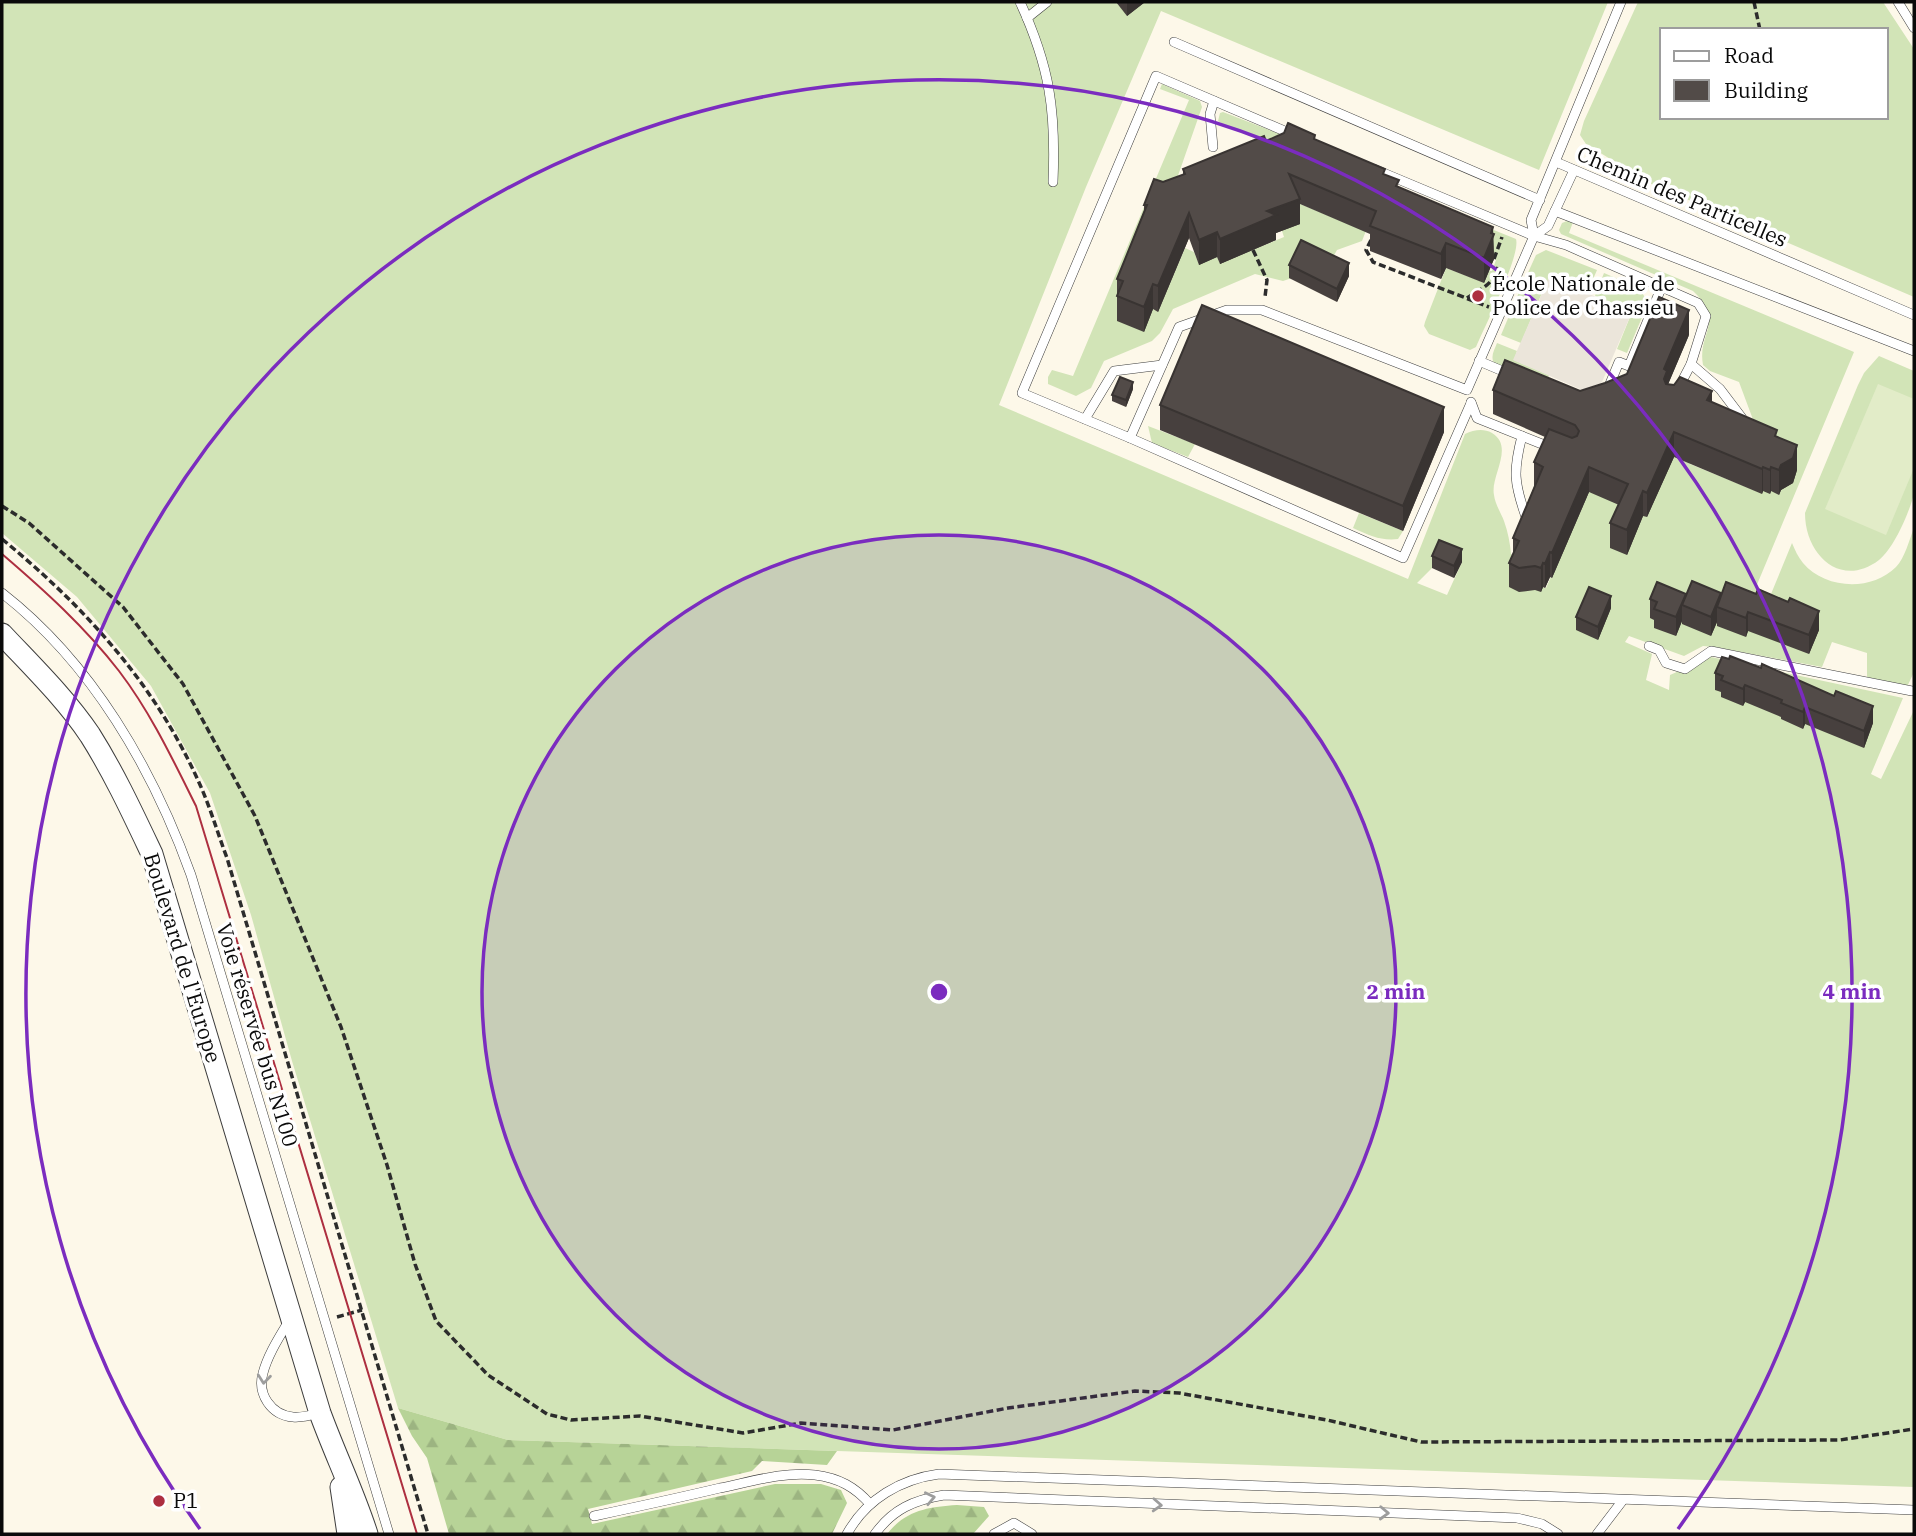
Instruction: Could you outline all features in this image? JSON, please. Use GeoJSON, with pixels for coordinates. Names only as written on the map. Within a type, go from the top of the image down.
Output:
{"type":"FeatureCollection","features":[{"type":"Feature","properties":{"kind":"street","name":"Boulevard de l'Europe"},"geometry":{"type":"LineString","coordinates":[[2,634],[49,684],[89,735],[122,791],[152,854],[290,1317],[338,1461]]}},
{"type":"Feature","properties":{"kind":"street"},"geometry":{"type":"LineString","coordinates":[[338,1461],[348,1534]]}},
{"type":"Feature","properties":{"kind":"street"},"geometry":{"type":"LineString","coordinates":[[338,1461],[356,1498],[367,1534]]}},
{"type":"Feature","properties":{"kind":"lane"},"geometry":{"type":"LineString","coordinates":[[1020,2],[1042,54],[1049,84],[1054,145],[1053,182]]}},
{"type":"Feature","properties":{"kind":"lane"},"geometry":{"type":"LineString","coordinates":[[1027,18],[1047,2]]}},
{"type":"Feature","properties":{"kind":"lane","name":"Chemin des Particelles"},"geometry":{"type":"LineString","coordinates":[[1621,2],[1556,162],[1914,315]]}},
{"type":"Feature","properties":{"kind":"lane"},"geometry":{"type":"LineString","coordinates":[[1898,2],[1914,28]]}},
{"type":"Feature","properties":{"kind":"lane"},"geometry":{"type":"LineString","coordinates":[[1174,42],[1540,200]]}},
{"type":"Feature","properties":{"kind":"lane"},"geometry":{"type":"LineString","coordinates":[[1303,139],[1156,76],[1022,393],[1403,558],[1471,402]]}},
{"type":"Feature","properties":{"kind":"lane"},"geometry":{"type":"LineString","coordinates":[[1213,146],[1210,114],[1214,101]]}},
{"type":"Feature","properties":{"kind":"lane"},"geometry":{"type":"LineString","coordinates":[[1534,236],[1531,220],[1556,162]]}},
{"type":"Feature","properties":{"kind":"lane"},"geometry":{"type":"LineString","coordinates":[[1367,166],[1534,236],[1566,245],[1698,303],[1706,316],[1691,364],[1676,394]]}},
{"type":"Feature","properties":{"kind":"lane"},"geometry":{"type":"LineString","coordinates":[[1466,390],[1534,236],[1548,226],[1574,170]]}},
{"type":"Feature","properties":{"kind":"lane"},"geometry":{"type":"LineString","coordinates":[[1555,211],[1914,351]]}},
{"type":"Feature","properties":{"kind":"lane"},"geometry":{"type":"LineString","coordinates":[[1603,401],[1619,362],[1629,366],[1662,286]]}},
{"type":"Feature","properties":{"kind":"lane"},"geometry":{"type":"LineString","coordinates":[[1130,438],[1179,327],[1227,310],[1262,310],[1466,390],[1477,418],[1559,451]]}},
{"type":"Feature","properties":{"kind":"lane"},"geometry":{"type":"LineString","coordinates":[[1479,361],[1517,377]]}},
{"type":"Feature","properties":{"kind":"lane"},"geometry":{"type":"LineString","coordinates":[[1691,364],[1720,389],[1742,418]]}},
{"type":"Feature","properties":{"kind":"lane"},"geometry":{"type":"LineString","coordinates":[[1085,419],[1114,370],[1162,365]]}},
{"type":"Feature","properties":{"kind":"lane"},"geometry":{"type":"LineString","coordinates":[[1522,436],[1516,459],[1516,489],[1526,517]]}},
{"type":"Feature","properties":{"kind":"lane","name":"Voie réservée bus N100"},"geometry":{"type":"LineString","coordinates":[[2,593],[45,632],[75,665],[124,732],[164,805],[191,875],[388,1534]]}},
{"type":"Feature","properties":{"kind":"lane"},"geometry":{"type":"LineString","coordinates":[[1649,646],[1659,650],[1667,663],[1685,669],[1711,651],[1911,692]]}},
{"type":"Feature","properties":{"kind":"lane"},"geometry":{"type":"LineString","coordinates":[[290,1317],[262,1375],[265,1401],[283,1415],[301,1417],[320,1413]]}},
{"type":"Feature","properties":{"kind":"lane"},"geometry":{"type":"LineString","coordinates":[[594,1516],[796,1474],[813,1474],[843,1482],[854,1488],[870,1504]]}},
{"type":"Feature","properties":{"kind":"lane"},"geometry":{"type":"LineString","coordinates":[[847,1534],[870,1504],[900,1484],[922,1476],[939,1474],[1914,1510]]}},
{"type":"Feature","properties":{"kind":"lane"},"geometry":{"type":"LineString","coordinates":[[875,1534],[894,1512],[910,1503],[944,1495],[1517,1518],[1542,1524],[1558,1534]]}},
{"type":"Feature","properties":{"kind":"lane"},"geometry":{"type":"LineString","coordinates":[[1597,1534],[1623,1500]]}},
{"type":"Feature","properties":{"kind":"lane"},"geometry":{"type":"LineString","coordinates":[[994,1534],[1014,1523],[1032,1534]]}},
{"type":"Feature","properties":{"kind":"path"},"geometry":{"type":"LineString","coordinates":[[1754,2],[1760,28]]}},
{"type":"Feature","properties":{"kind":"path"},"geometry":{"type":"LineString","coordinates":[[1494,259],[1507,225]]}},
{"type":"Feature","properties":{"kind":"path"},"geometry":{"type":"LineString","coordinates":[[1371,239],[1366,250],[1373,262],[1500,312]]}},
{"type":"Feature","properties":{"kind":"path"},"geometry":{"type":"LineString","coordinates":[[1253,250],[1267,280],[1262,310]]}},
{"type":"Feature","properties":{"kind":"path"},"geometry":{"type":"LineString","coordinates":[[1467,298],[1488,285],[1498,267]]}},
{"type":"Feature","properties":{"kind":"path"},"geometry":{"type":"LineString","coordinates":[[2,506],[29,523],[123,607],[183,684],[254,816],[341,1027],[387,1165],[415,1264],[436,1321],[488,1375],[547,1414],[571,1420],[640,1416],[743,1433],[800,1423],[892,1430],[1008,1408],[1135,1391],[1179,1393],[1327,1420],[1420,1443],[1839,1440],[1914,1429]]}},
{"type":"Feature","properties":{"kind":"path"},"geometry":{"type":"LineString","coordinates":[[2,538],[76,603],[112,643],[165,718],[201,786],[227,858],[428,1534]]}},
{"type":"Feature","properties":{"kind":"path"},"geometry":{"type":"LineString","coordinates":[[325,1321],[362,1310]]}},
{"type":"Feature","properties":{"kind":"green space"},"geometry":{"type":"Polygon","coordinates":[[[2,2],[1608,2],[1539,170],[1161,11],[1086,187],[999,405],[1408,579],[1465,434],[1478,430],[1489,431],[1499,439],[1501,446],[1502,454],[1494,495],[1507,529],[1511,554],[1546,588],[1582,508],[1571,489],[1681,440],[1690,464],[1761,493],[1763,491],[1764,449],[1739,382],[1710,371],[1703,365],[1702,354],[1709,320],[1703,302],[1693,291],[1561,234],[1559,230],[1562,223],[1573,222],[1569,233],[1854,352],[1756,587],[1771,594],[1792,543],[1803,563],[1823,578],[1848,584],[1874,581],[1896,567],[1914,528],[1914,672],[1907,687],[1867,677],[1867,653],[1832,642],[1822,667],[1703,646],[1684,656],[1629,636],[1625,642],[1652,654],[1646,680],[1669,690],[1670,675],[1711,657],[1903,698],[1871,774],[1881,779],[1914,710],[1914,1487],[508,1440],[398,1408],[292,1061],[251,915],[210,793],[151,686],[77,597],[2,533],[2,2]],[[1462,562],[1432,568],[1417,583],[1447,595],[1462,562]]]}},
{"type":"Feature","properties":{"kind":"green space"},"geometry":{"type":"Polygon","coordinates":[[[1638,2],[1883,2],[1914,49],[1914,297],[1649,183],[1586,144],[1580,135],[1638,2]]]}},
{"type":"Feature","properties":{"kind":"green space"},"geometry":{"type":"Polygon","coordinates":[[[1162,84],[1200,101],[1202,107],[1173,190],[1153,309],[1158,311],[1185,248],[1194,252],[1199,264],[1217,257],[1220,263],[1284,237],[1282,231],[1298,203],[1360,229],[1367,228],[1362,241],[1337,250],[1328,266],[1283,281],[1255,274],[1173,309],[1160,333],[1152,341],[1104,361],[1091,388],[1076,396],[1048,384],[1048,377],[1052,370],[1073,376],[1189,100],[1160,89],[1162,84]]]}},
{"type":"Feature","properties":{"kind":"green space"},"geometry":{"type":"Polygon","coordinates":[[[1220,113],[1298,141],[1281,148],[1227,127],[1218,121],[1220,113]]]}},
{"type":"Feature","properties":{"kind":"green space"},"geometry":{"type":"Polygon","coordinates":[[[1427,203],[1516,239],[1513,260],[1501,292],[1476,347],[1470,350],[1429,334],[1424,326],[1425,322],[1446,268],[1483,282],[1489,271],[1492,271],[1496,260],[1427,203]]]}},
{"type":"Feature","properties":{"kind":"green space"},"geometry":{"type":"Polygon","coordinates":[[[1546,250],[1597,270],[1587,293],[1550,277],[1546,285],[1526,277],[1536,255],[1546,250]]]}},
{"type":"Feature","properties":{"kind":"green space"},"geometry":{"type":"Polygon","coordinates":[[[1604,273],[1639,288],[1646,299],[1643,315],[1627,353],[1617,349],[1632,312],[1595,296],[1604,273]]]}},
{"type":"Feature","properties":{"kind":"green space"},"geometry":{"type":"Polygon","coordinates":[[[1522,285],[1542,293],[1521,343],[1501,335],[1522,285]]]}},
{"type":"Feature","properties":{"kind":"green space"},"geometry":{"type":"Polygon","coordinates":[[[1497,343],[1517,351],[1514,360],[1549,375],[1547,382],[1496,366],[1492,357],[1497,343]]]}},
{"type":"Feature","properties":{"kind":"green space"},"geometry":{"type":"Polygon","coordinates":[[[1879,356],[1914,371],[1914,494],[1900,530],[1885,554],[1865,568],[1851,571],[1839,569],[1818,554],[1811,542],[1805,513],[1858,385],[1864,373],[1879,356]]]}},
{"type":"Feature","properties":{"kind":"green space"},"geometry":{"type":"Polygon","coordinates":[[[1878,384],[1914,399],[1914,468],[1886,535],[1825,509],[1878,384]]]}},
{"type":"Feature","properties":{"kind":"green space"},"geometry":{"type":"Polygon","coordinates":[[[1148,426],[1195,444],[1188,457],[1152,443],[1148,426]]]}},
{"type":"Feature","properties":{"kind":"green space"},"geometry":{"type":"Polygon","coordinates":[[[1359,513],[1403,531],[1398,539],[1380,538],[1364,533],[1353,528],[1359,513]]]}},
{"type":"Feature","properties":{"kind":"green space"},"geometry":{"type":"Polygon","coordinates":[[[398,1408],[508,1440],[837,1451],[827,1465],[762,1461],[752,1471],[588,1509],[592,1524],[775,1484],[821,1484],[841,1490],[847,1503],[832,1534],[449,1534],[427,1458],[398,1408]]]}},
{"type":"Feature","properties":{"kind":"green space"},"geometry":{"type":"Polygon","coordinates":[[[957,1505],[984,1507],[989,1516],[973,1534],[887,1534],[902,1520],[918,1511],[957,1505]]]}},
{"type":"Feature","properties":{"kind":"shaded area"},"geometry":{"type":"Polygon","coordinates":[[[1549,277],[1632,312],[1596,396],[1513,360],[1549,277]]]}},
{"type":"Feature","properties":{"kind":"building"},"geometry":{"type":"Polygon","coordinates":[[[1288,123],[1315,135],[1314,139],[1385,169],[1383,174],[1399,180],[1396,186],[1493,227],[1491,233],[1494,234],[1484,258],[1446,243],[1441,254],[1370,226],[1376,211],[1289,174],[1300,199],[1267,211],[1276,215],[1220,239],[1217,232],[1199,240],[1189,213],[1158,286],[1153,284],[1144,307],[1117,296],[1123,281],[1117,279],[1147,205],[1144,205],[1154,179],[1163,182],[1185,174],[1183,169],[1264,136],[1266,141],[1284,133],[1288,123]]]}},
{"type":"Feature","properties":{"kind":"building"},"geometry":{"type":"Polygon","coordinates":[[[1301,240],[1349,263],[1337,289],[1289,265],[1301,240]]]}},
{"type":"Feature","properties":{"kind":"building"},"geometry":{"type":"Polygon","coordinates":[[[1659,297],[1689,310],[1664,369],[1667,371],[1664,379],[1666,384],[1674,385],[1680,377],[1712,391],[1707,400],[1777,430],[1775,436],[1797,445],[1793,458],[1781,465],[1779,470],[1771,467],[1770,470],[1763,467],[1762,469],[1674,432],[1647,493],[1643,491],[1627,530],[1610,523],[1628,484],[1589,467],[1545,564],[1543,563],[1541,568],[1519,568],[1509,563],[1519,541],[1513,538],[1543,467],[1534,462],[1549,429],[1572,438],[1577,436],[1579,431],[1575,425],[1493,390],[1505,360],[1580,391],[1627,374],[1659,297]]]}},
{"type":"Feature","properties":{"kind":"building"},"geometry":{"type":"Polygon","coordinates":[[[1202,305],[1444,407],[1403,506],[1160,405],[1202,305]]]}},
{"type":"Feature","properties":{"kind":"building"},"geometry":{"type":"Polygon","coordinates":[[[1120,377],[1133,382],[1126,400],[1112,395],[1120,377]]]}},
{"type":"Feature","properties":{"kind":"building"},"geometry":{"type":"Polygon","coordinates":[[[1439,540],[1462,549],[1454,566],[1432,556],[1439,540]]]}},
{"type":"Feature","properties":{"kind":"building"},"geometry":{"type":"Polygon","coordinates":[[[1692,581],[1721,593],[1711,617],[1682,605],[1692,581]]]}},
{"type":"Feature","properties":{"kind":"building"},"geometry":{"type":"Polygon","coordinates":[[[1657,582],[1686,594],[1676,617],[1654,609],[1657,602],[1650,599],[1657,582]]]}},
{"type":"Feature","properties":{"kind":"building"},"geometry":{"type":"Polygon","coordinates":[[[1726,582],[1756,594],[1758,589],[1788,602],[1790,598],[1819,611],[1809,635],[1748,612],[1746,618],[1717,607],[1726,582]]]}},
{"type":"Feature","properties":{"kind":"building"},"geometry":{"type":"Polygon","coordinates":[[[1589,587],[1611,596],[1598,627],[1576,617],[1589,587]]]}},
{"type":"Feature","properties":{"kind":"building"},"geometry":{"type":"Polygon","coordinates":[[[1730,656],[1761,668],[1762,664],[1834,696],[1836,691],[1873,706],[1864,731],[1805,707],[1803,712],[1745,685],[1743,689],[1721,680],[1723,676],[1715,673],[1722,657],[1729,659],[1730,656]]]}},
{"type":"Feature","properties":{"kind":"tram line"},"geometry":{"type":"LineString","coordinates":[[2,554],[64,610],[119,671],[151,720],[196,806],[417,1534]]}},
{"type":"Feature","properties":{"kind":"place","name":"École Nationale de Police de Chassieu"},"geometry":{"type":"Point","coordinates":[1478,296]}},
{"type":"Feature","properties":{"kind":"place","name":"P1"},"geometry":{"type":"Point","coordinates":[159,1501]}}]}
